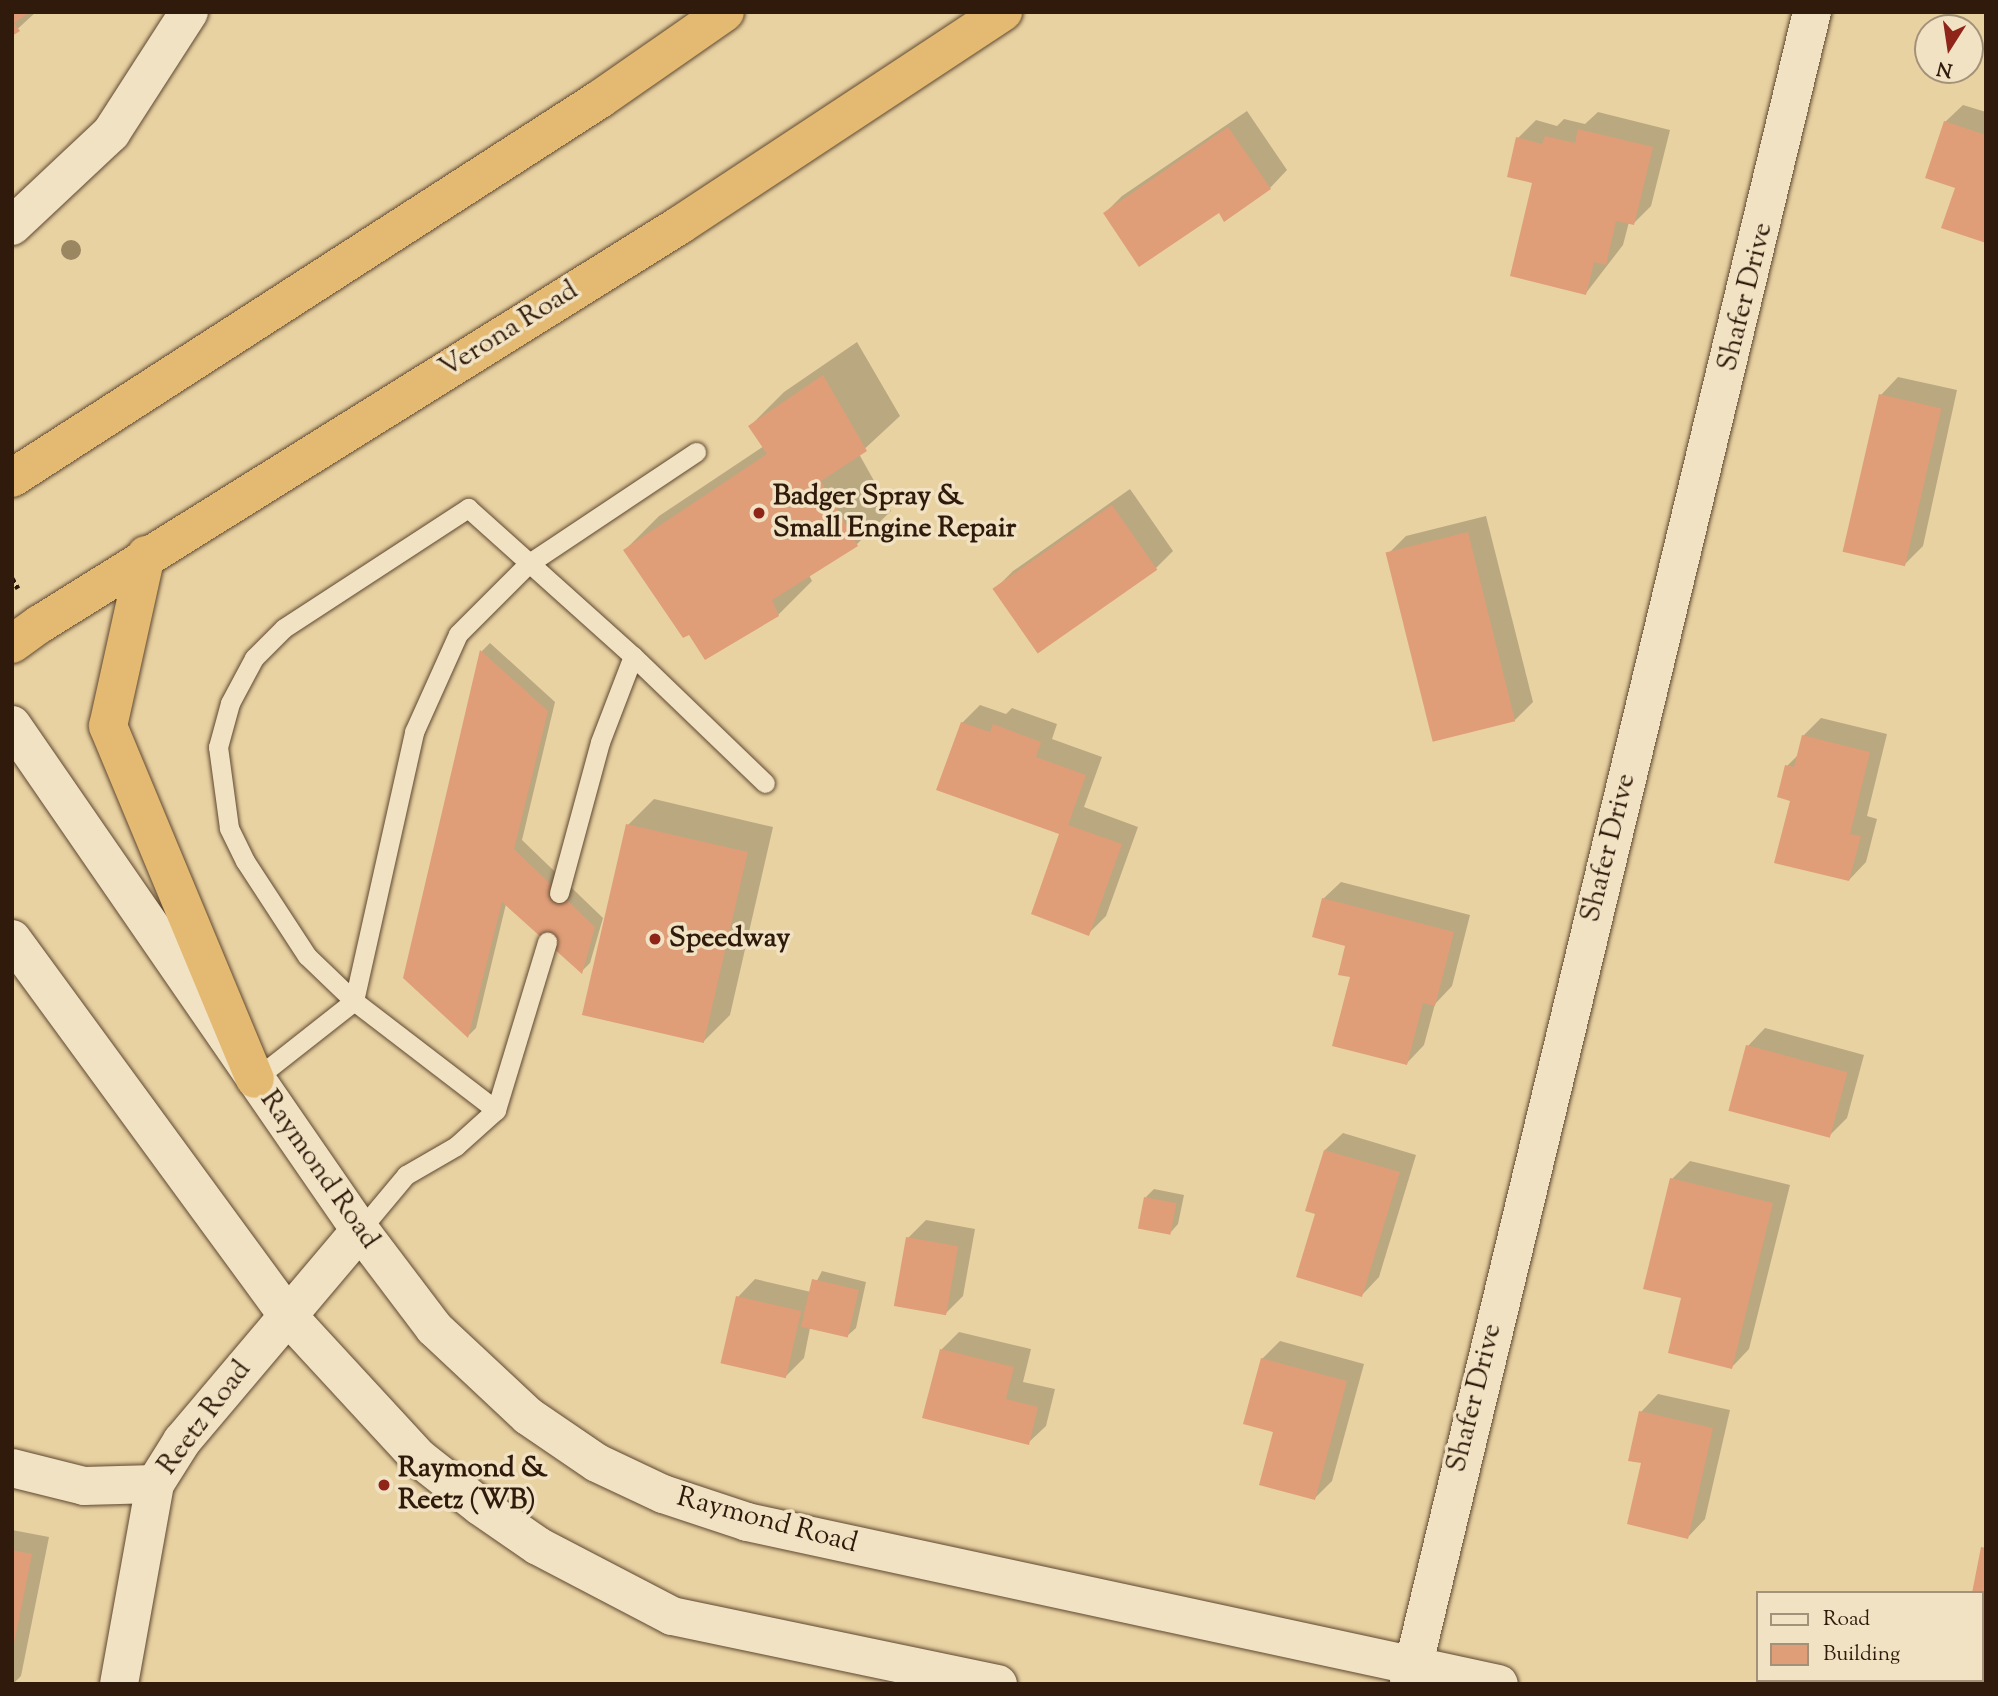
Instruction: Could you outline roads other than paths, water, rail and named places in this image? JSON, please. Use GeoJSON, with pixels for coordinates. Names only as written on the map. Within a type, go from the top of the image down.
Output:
{"type":"FeatureCollection","features":[{"type":"Feature","properties":{"kind":"highway"},"geometry":{"type":"LineString","coordinates":[[12,478],[600,99],[725,12]]}},
{"type":"Feature","properties":{"kind":"highway","name":"Verona Road"},"geometry":{"type":"LineString","coordinates":[[26,634],[146,555],[680,225],[1003,12]]}},
{"type":"Feature","properties":{"kind":"highway"},"geometry":{"type":"LineString","coordinates":[[146,555],[107,726],[255,1079]]}},
{"type":"Feature","properties":{"kind":"main road"},"geometry":{"type":"LineString","coordinates":[[12,226],[111,133],[189,12]]}},
{"type":"Feature","properties":{"kind":"main road","name":"Shafer Drive"},"geometry":{"type":"LineString","coordinates":[[1412,1674],[1812,12]]}},
{"type":"Feature","properties":{"kind":"main road","name":"Raymond Road"},"geometry":{"type":"LineString","coordinates":[[12,725],[360,1230],[434,1328],[528,1416],[597,1462],[663,1494],[747,1522],[1412,1674],[1499,1684]]}},
{"type":"Feature","properties":{"kind":"main road"},"geometry":{"type":"LineString","coordinates":[[12,939],[287,1315],[419,1458],[470,1498],[538,1546],[659,1609],[683,1618],[998,1684]]}},
{"type":"Feature","properties":{"kind":"main road","name":"Reetz Road"},"geometry":{"type":"LineString","coordinates":[[119,1684],[155,1485],[182,1441],[360,1230]]}},
{"type":"Feature","properties":{"kind":"main road"},"geometry":{"type":"LineString","coordinates":[[12,1468],[84,1486],[155,1485]]}},
{"type":"Feature","properties":{"kind":"lane"},"geometry":{"type":"LineString","coordinates":[[255,1079],[354,1001],[415,732],[458,635],[528,564],[696,452]]}},
{"type":"Feature","properties":{"kind":"lane"},"geometry":{"type":"LineString","coordinates":[[496,1110],[354,1001],[307,956],[229,828],[218,747],[230,703],[254,658],[284,628],[467,508],[633,656],[765,783]]}},
{"type":"Feature","properties":{"kind":"lane"},"geometry":{"type":"LineString","coordinates":[[559,893],[600,743],[633,656]]}},
{"type":"Feature","properties":{"kind":"lane"},"geometry":{"type":"LineString","coordinates":[[360,1230],[406,1175],[456,1146],[496,1110],[547,942]]}},
{"type":"Feature","properties":{"kind":"place","name":"Badger Spray & Small Engine Repair"},"geometry":{"type":"Point","coordinates":[759,513]}},
{"type":"Feature","properties":{"kind":"place","name":"Speedway"},"geometry":{"type":"Point","coordinates":[655,939]}},
{"type":"Feature","properties":{"kind":"place","name":"Raymond & Reetz (WB)"},"geometry":{"type":"Point","coordinates":[384,1485]}}]}
